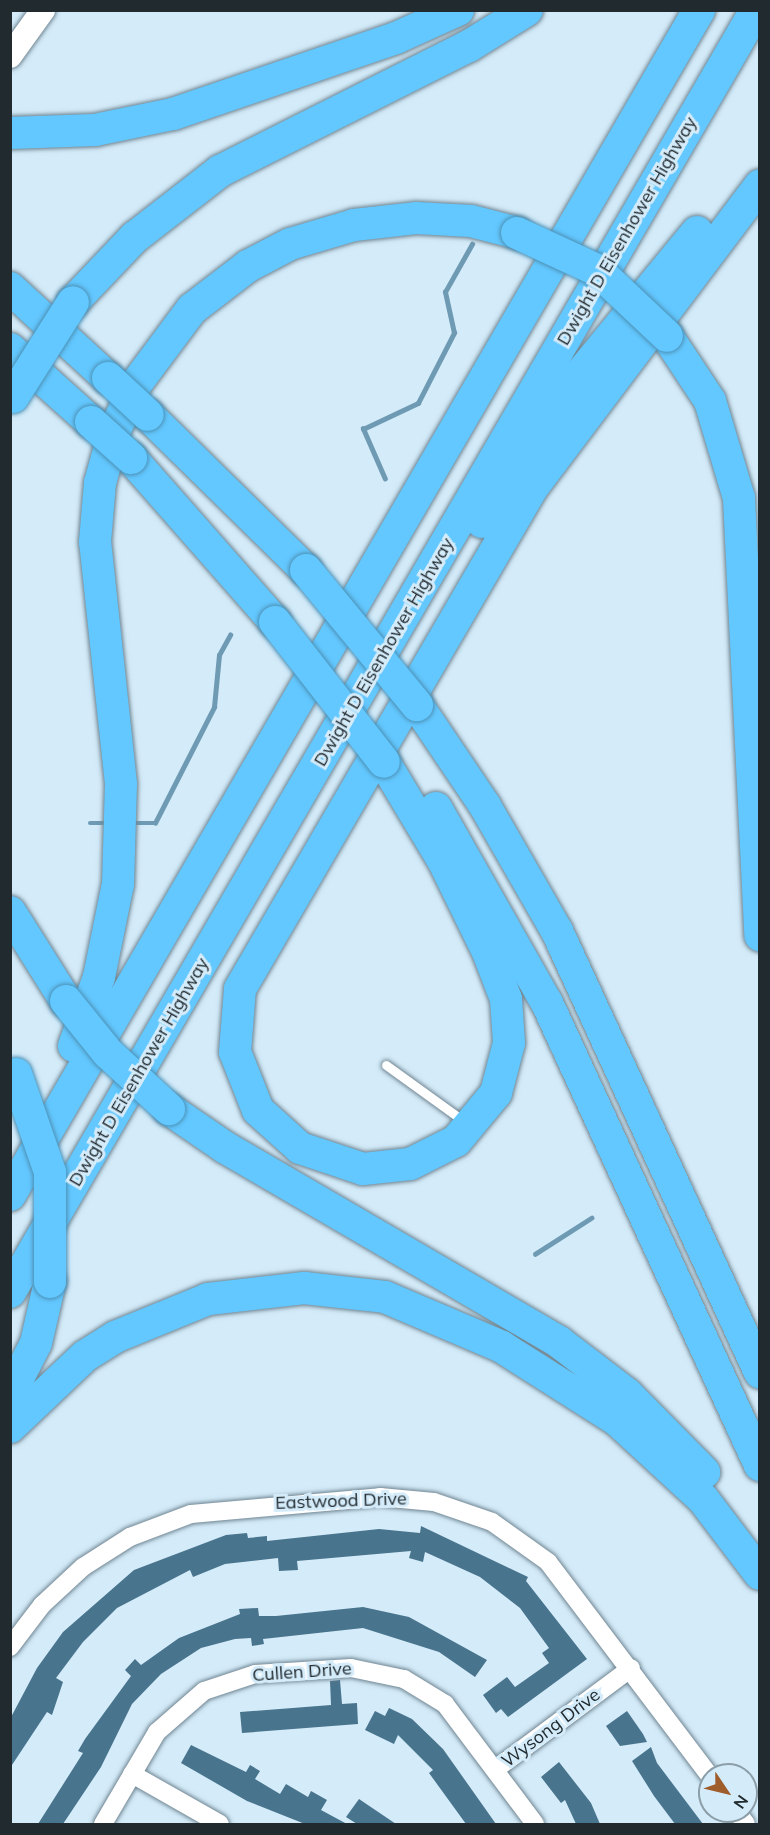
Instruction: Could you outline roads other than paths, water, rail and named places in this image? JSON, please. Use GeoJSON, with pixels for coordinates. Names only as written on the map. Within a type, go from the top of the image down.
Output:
{"type":"FeatureCollection","features":[{"type":"Feature","properties":{"kind":"highway"},"geometry":{"type":"LineString","coordinates":[[18,133],[95,130],[173,114],[396,38],[458,10]]}},
{"type":"Feature","properties":{"kind":"highway"},"geometry":{"type":"LineString","coordinates":[[12,400],[73,302],[135,237],[220,171],[469,46],[527,10]]}},
{"type":"Feature","properties":{"kind":"highway"},"geometry":{"type":"LineString","coordinates":[[579,216],[677,10]]}},
{"type":"Feature","properties":{"kind":"highway"},"geometry":{"type":"LineString","coordinates":[[10,1194],[699,10]]}},
{"type":"Feature","properties":{"kind":"highway","name":"Dwight D Eisenhower Highway"},"geometry":{"type":"LineString","coordinates":[[10,1292],[391,641],[756,10]]}},
{"type":"Feature","properties":{"kind":"highway"},"geometry":{"type":"LineString","coordinates":[[391,641],[465,549],[584,369],[759,162]]}},
{"type":"Feature","properties":{"kind":"highway"},"geometry":{"type":"LineString","coordinates":[[389,753],[459,890],[506,999],[504,1069],[496,1093],[471,1127],[443,1151],[383,1169],[342,1167],[300,1148],[258,1110],[238,1068],[234,1035],[240,989],[526,498],[609,380],[759,185]]}},
{"type":"Feature","properties":{"kind":"highway"},"geometry":{"type":"LineString","coordinates":[[10,1167],[80,1033],[113,915],[121,784],[95,542],[100,483],[114,432],[136,384],[192,309],[248,266],[290,244],[354,225],[416,218],[471,221],[517,233],[597,270],[667,336],[710,400],[739,498],[759,935]]}},
{"type":"Feature","properties":{"kind":"highway"},"geometry":{"type":"LineString","coordinates":[[10,288],[148,415],[306,570],[417,705],[484,806],[557,931],[759,1373]]}},
{"type":"Feature","properties":{"kind":"highway"},"geometry":{"type":"LineString","coordinates":[[10,349],[132,458],[279,615],[389,753],[469,860],[529,968],[759,1465]]}},
{"type":"Feature","properties":{"kind":"highway"},"geometry":{"type":"LineString","coordinates":[[10,912],[66,1001],[108,1053],[169,1109],[586,1361],[684,1449],[759,1547]]}},
{"type":"Feature","properties":{"kind":"highway"},"geometry":{"type":"LineString","coordinates":[[10,1394],[36,1343],[50,1282],[50,1172],[13,1068]]}},
{"type":"Feature","properties":{"kind":"highway"},"geometry":{"type":"LineString","coordinates":[[10,1427],[85,1356],[124,1332],[208,1299],[296,1288],[385,1297],[502,1347],[617,1420],[703,1499],[759,1574]]}},
{"type":"Feature","properties":{"kind":"main road"},"geometry":{"type":"LineString","coordinates":[[12,56],[43,11]]}},
{"type":"Feature","properties":{"kind":"street","name":"Eastwood Drive"},"geometry":{"type":"LineString","coordinates":[[10,1647],[29,1621],[94,1559],[191,1514],[235,1506],[406,1498],[467,1511],[522,1540],[567,1581],[700,1763]]}},
{"type":"Feature","properties":{"kind":"street","name":"Cullen Drive"},"geometry":{"type":"LineString","coordinates":[[104,1824],[163,1724],[204,1691],[255,1674],[351,1668],[391,1675],[434,1696],[496,1768]]}},
{"type":"Feature","properties":{"kind":"street","name":"Wysong Drive"},"geometry":{"type":"LineString","coordinates":[[535,1824],[496,1768],[631,1668]]}},
{"type":"Feature","properties":{"kind":"street"},"geometry":{"type":"LineString","coordinates":[[132,1774],[220,1824]]}},
{"type":"Feature","properties":{"kind":"lane"},"geometry":{"type":"LineString","coordinates":[[386,1065],[471,1127]]}},
{"type":"Feature","properties":{"kind":"waterway"},"geometry":{"type":"LineString","coordinates":[[385,479],[363,429],[418,403],[454,333],[445,292],[472,244]]}},
{"type":"Feature","properties":{"kind":"waterway"},"geometry":{"type":"LineString","coordinates":[[136,823],[155,823],[214,707],[219,655],[230,635]]}},
{"type":"Feature","properties":{"kind":"waterway"},"geometry":{"type":"LineString","coordinates":[[90,823],[106,823]]}},
{"type":"Feature","properties":{"kind":"waterway"},"geometry":{"type":"LineString","coordinates":[[535,1254],[591,1218]]}}]}
